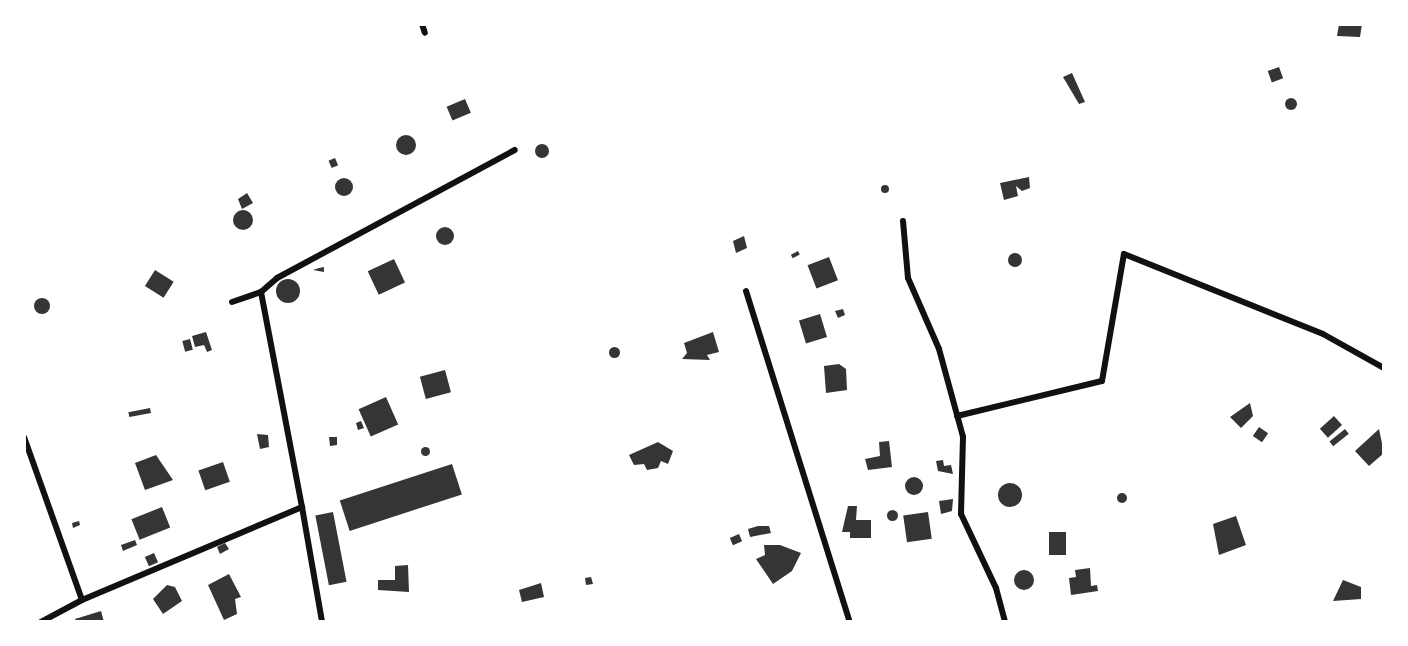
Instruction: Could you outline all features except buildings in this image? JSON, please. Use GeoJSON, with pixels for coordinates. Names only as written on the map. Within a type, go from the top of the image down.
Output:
{"type":"FeatureCollection","features":[{"type":"Feature","properties":{"kind":"street"},"geometry":{"type":"LineString","coordinates":[[422,24],[425,33]]}},
{"type":"Feature","properties":{"kind":"street"},"geometry":{"type":"LineString","coordinates":[[232,302],[261,292],[277,278],[515,150]]}},
{"type":"Feature","properties":{"kind":"street"},"geometry":{"type":"LineString","coordinates":[[903,221],[908,278],[939,350],[964,445],[961,514],[996,588],[1005,622]]}},
{"type":"Feature","properties":{"kind":"street"},"geometry":{"type":"LineString","coordinates":[[957,416],[1102,381],[1124,254],[1323,334],[1384,368]]}},
{"type":"Feature","properties":{"kind":"street"},"geometry":{"type":"LineString","coordinates":[[746,291],[850,622]]}},
{"type":"Feature","properties":{"kind":"street"},"geometry":{"type":"LineString","coordinates":[[261,292],[322,622]]}},
{"type":"Feature","properties":{"kind":"street"},"geometry":{"type":"LineString","coordinates":[[24,436],[82,600]]}},
{"type":"Feature","properties":{"kind":"street"},"geometry":{"type":"LineString","coordinates":[[41,622],[82,600],[302,507]]}}]}
